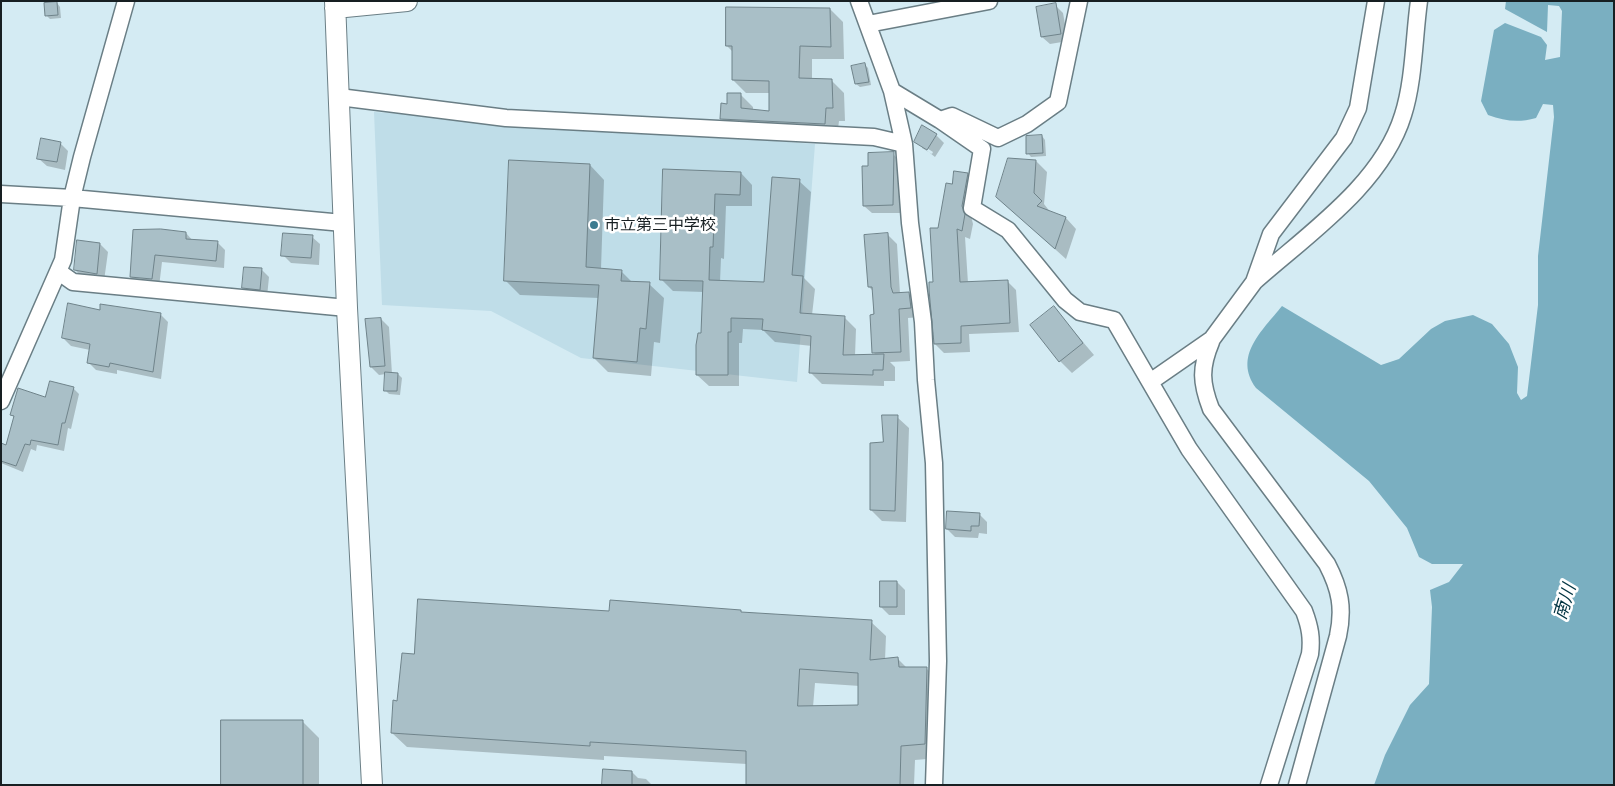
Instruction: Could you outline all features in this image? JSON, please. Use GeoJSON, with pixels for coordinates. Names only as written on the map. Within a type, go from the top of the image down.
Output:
{"type":"FeatureCollection","features":[{"type":"Feature","properties":{"kind":"street"},"geometry":{"type":"LineString","coordinates":[[1,401],[63,260],[72,198],[126,1]]}},
{"type":"Feature","properties":{"kind":"street"},"geometry":{"type":"LineString","coordinates":[[372,785],[347,308],[335,5],[407,1]]}},
{"type":"Feature","properties":{"kind":"street"},"geometry":{"type":"LineString","coordinates":[[859,1],[892,91],[904,144],[910,223],[923,322],[926,380],[934,462],[938,661],[934,785]]}},
{"type":"Feature","properties":{"kind":"street"},"geometry":{"type":"LineString","coordinates":[[940,120],[952,116],[998,138],[1027,124],[1058,102],[1079,1]]}},
{"type":"Feature","properties":{"kind":"street"},"geometry":{"type":"LineString","coordinates":[[1254,282],[1270,234],[1344,138],[1358,108],[1376,1]]}},
{"type":"Feature","properties":{"kind":"street"},"geometry":{"type":"LineString","coordinates":[[1297,785],[1338,636],[1342,617],[1342,600],[1338,586],[1327,564],[1211,409],[1203,380],[1203,361],[1212,340],[1254,282],[1366,183],[1395,137],[1407,93],[1419,1]]}},
{"type":"Feature","properties":{"kind":"street"},"geometry":{"type":"LineString","coordinates":[[868,24],[984,2]]}},
{"type":"Feature","properties":{"kind":"street"},"geometry":{"type":"LineString","coordinates":[[892,91],[940,120],[982,149],[972,208],[1008,230],[1065,300],[1080,312],[1114,320],[1189,450],[1304,611],[1312,636],[1310,654],[1269,785]]}},
{"type":"Feature","properties":{"kind":"street"},"geometry":{"type":"LineString","coordinates":[[339,97],[506,118],[874,137],[904,144]]}},
{"type":"Feature","properties":{"kind":"street"},"geometry":{"type":"LineString","coordinates":[[1,194],[72,198],[343,223]]}},
{"type":"Feature","properties":{"kind":"street"},"geometry":{"type":"LineString","coordinates":[[59,272],[73,282],[347,308]]}},
{"type":"Feature","properties":{"kind":"street"},"geometry":{"type":"LineString","coordinates":[[1150,382],[1212,340]]}},
{"type":"Feature","properties":{"kind":"shaded area","name":"市立第三中学校"},"geometry":{"type":"Polygon","coordinates":[[[374,112],[815,144],[797,382],[581,358],[491,311],[382,305],[374,112]]]}},
{"type":"Feature","properties":{"kind":"water","name":"南川"},"geometry":{"type":"Polygon","coordinates":[[[1506,1],[1614,1],[1614,785],[1374,785],[1385,755],[1410,705],[1429,684],[1432,607],[1430,590],[1449,582],[1463,564],[1432,564],[1419,557],[1407,528],[1369,481],[1256,388],[1250,376],[1249,355],[1259,334],[1282,306],[1381,365],[1399,359],[1431,329],[1445,321],[1473,315],[1492,324],[1509,344],[1518,367],[1517,393],[1521,400],[1527,396],[1538,305],[1538,256],[1554,117],[1553,105],[1543,104],[1536,118],[1512,121],[1488,115],[1481,101],[1494,30],[1505,23],[1541,37],[1547,45],[1545,60],[1560,57],[1562,11],[1559,6],[1548,5],[1547,32],[1505,9],[1506,1]]]}},
{"type":"Feature","properties":{"kind":"building"},"geometry":{"type":"Polygon","coordinates":[[[57,2],[58,15],[45,16],[44,3],[57,2]]]}},
{"type":"Feature","properties":{"kind":"building"},"geometry":{"type":"Polygon","coordinates":[[[1056,3],[1061,34],[1041,37],[1036,7],[1056,3]]]}},
{"type":"Feature","properties":{"kind":"building"},"geometry":{"type":"Polygon","coordinates":[[[726,7],[830,8],[831,47],[800,46],[799,78],[832,79],[833,108],[826,108],[825,124],[720,119],[721,103],[727,104],[727,93],[741,93],[741,108],[769,111],[769,81],[732,80],[732,46],[726,46],[726,7]]]}},
{"type":"Feature","properties":{"kind":"building"},"geometry":{"type":"Polygon","coordinates":[[[865,63],[869,82],[855,84],[851,66],[865,63]]]}},
{"type":"Feature","properties":{"kind":"building"},"geometry":{"type":"Polygon","coordinates":[[[922,125],[937,134],[927,150],[914,142],[922,125]]]}},
{"type":"Feature","properties":{"kind":"building"},"geometry":{"type":"Polygon","coordinates":[[[1042,135],[1043,153],[1026,154],[1026,136],[1042,135]]]}},
{"type":"Feature","properties":{"kind":"building"},"geometry":{"type":"Polygon","coordinates":[[[41,138],[61,142],[57,162],[37,159],[41,138]]]}},
{"type":"Feature","properties":{"kind":"building"},"geometry":{"type":"Polygon","coordinates":[[[894,152],[893,205],[863,206],[862,166],[868,166],[868,153],[894,152]]]}},
{"type":"Feature","properties":{"kind":"building"},"geometry":{"type":"Polygon","coordinates":[[[1008,158],[1036,160],[1034,193],[1042,201],[1037,206],[1066,217],[1055,249],[996,197],[1008,158]]]}},
{"type":"Feature","properties":{"kind":"building"},"geometry":{"type":"Polygon","coordinates":[[[509,160],[590,164],[586,267],[622,270],[621,281],[650,282],[646,329],[640,328],[637,362],[593,358],[599,285],[504,281],[509,160]]]}},
{"type":"Feature","properties":{"kind":"building"},"geometry":{"type":"Polygon","coordinates":[[[663,169],[741,172],[740,195],[715,194],[713,247],[710,247],[709,280],[764,282],[772,177],[800,179],[792,275],[803,276],[800,313],[845,316],[843,355],[884,354],[883,370],[873,370],[873,375],[809,373],[811,336],[762,330],[763,319],[731,318],[731,332],[728,332],[728,375],[696,375],[696,345],[698,333],[701,333],[703,281],[660,280],[663,169]]]}},
{"type":"Feature","properties":{"kind":"building"},"geometry":{"type":"Polygon","coordinates":[[[954,171],[968,173],[962,206],[965,214],[962,231],[957,229],[960,282],[1008,280],[1010,323],[961,326],[961,343],[934,344],[929,290],[929,282],[933,282],[930,228],[938,228],[946,183],[952,184],[954,171]]]}},
{"type":"Feature","properties":{"kind":"building"},"geometry":{"type":"Polygon","coordinates":[[[161,229],[186,232],[186,239],[218,241],[216,261],[155,255],[152,279],[130,277],[133,230],[161,229]]]}},
{"type":"Feature","properties":{"kind":"building"},"geometry":{"type":"Polygon","coordinates":[[[283,233],[313,235],[311,258],[281,256],[283,233]]]}},
{"type":"Feature","properties":{"kind":"building"},"geometry":{"type":"Polygon","coordinates":[[[888,233],[891,287],[893,293],[909,292],[911,308],[899,309],[901,352],[872,353],[870,315],[874,314],[872,287],[868,287],[864,235],[888,233]]]}},
{"type":"Feature","properties":{"kind":"building"},"geometry":{"type":"Polygon","coordinates":[[[77,240],[100,243],[97,274],[74,270],[77,240]]]}},
{"type":"Feature","properties":{"kind":"building"},"geometry":{"type":"Polygon","coordinates":[[[244,267],[262,268],[260,290],[242,288],[244,267]]]}},
{"type":"Feature","properties":{"kind":"building"},"geometry":{"type":"Polygon","coordinates":[[[68,303],[100,310],[100,304],[161,313],[153,372],[110,363],[109,367],[87,363],[90,344],[62,338],[68,303]]]}},
{"type":"Feature","properties":{"kind":"building"},"geometry":{"type":"Polygon","coordinates":[[[1054,306],[1083,343],[1059,362],[1030,325],[1054,306]]]}},
{"type":"Feature","properties":{"kind":"building"},"geometry":{"type":"Polygon","coordinates":[[[381,318],[385,366],[370,367],[365,319],[381,318]]]}},
{"type":"Feature","properties":{"kind":"building"},"geometry":{"type":"Polygon","coordinates":[[[385,372],[398,373],[397,391],[384,391],[385,372]]]}},
{"type":"Feature","properties":{"kind":"building"},"geometry":{"type":"Polygon","coordinates":[[[50,381],[74,387],[65,423],[62,423],[58,445],[31,440],[30,445],[25,444],[16,466],[1,461],[1,443],[6,445],[14,416],[10,415],[18,388],[45,397],[50,381]]]}},
{"type":"Feature","properties":{"kind":"building"},"geometry":{"type":"Polygon","coordinates":[[[882,415],[898,415],[895,511],[870,510],[870,443],[883,442],[882,415]]]}},
{"type":"Feature","properties":{"kind":"building"},"geometry":{"type":"Polygon","coordinates":[[[947,511],[980,513],[979,526],[971,526],[971,531],[946,529],[947,511]]]}},
{"type":"Feature","properties":{"kind":"building"},"geometry":{"type":"Polygon","coordinates":[[[880,581],[897,581],[897,607],[880,607],[880,581]]]}},
{"type":"Feature","properties":{"kind":"building"},"geometry":{"type":"Polygon","coordinates":[[[418,599],[609,611],[610,600],[741,610],[741,612],[872,620],[870,660],[898,657],[899,667],[927,667],[925,744],[901,746],[900,785],[746,785],[746,751],[590,742],[590,746],[391,733],[393,700],[397,701],[402,653],[414,654],[418,599]],[[800,669],[798,706],[858,705],[858,673],[800,669]]]}},
{"type":"Feature","properties":{"kind":"building"},"geometry":{"type":"Polygon","coordinates":[[[221,720],[303,720],[303,785],[221,785],[221,720]]]}},
{"type":"Feature","properties":{"kind":"building"},"geometry":{"type":"Polygon","coordinates":[[[603,769],[632,771],[632,785],[602,785],[603,769]]]}},
{"type":"Feature","properties":{"kind":"place","name":"市立第三中学校"},"geometry":{"type":"Point","coordinates":[594,225]}}]}
